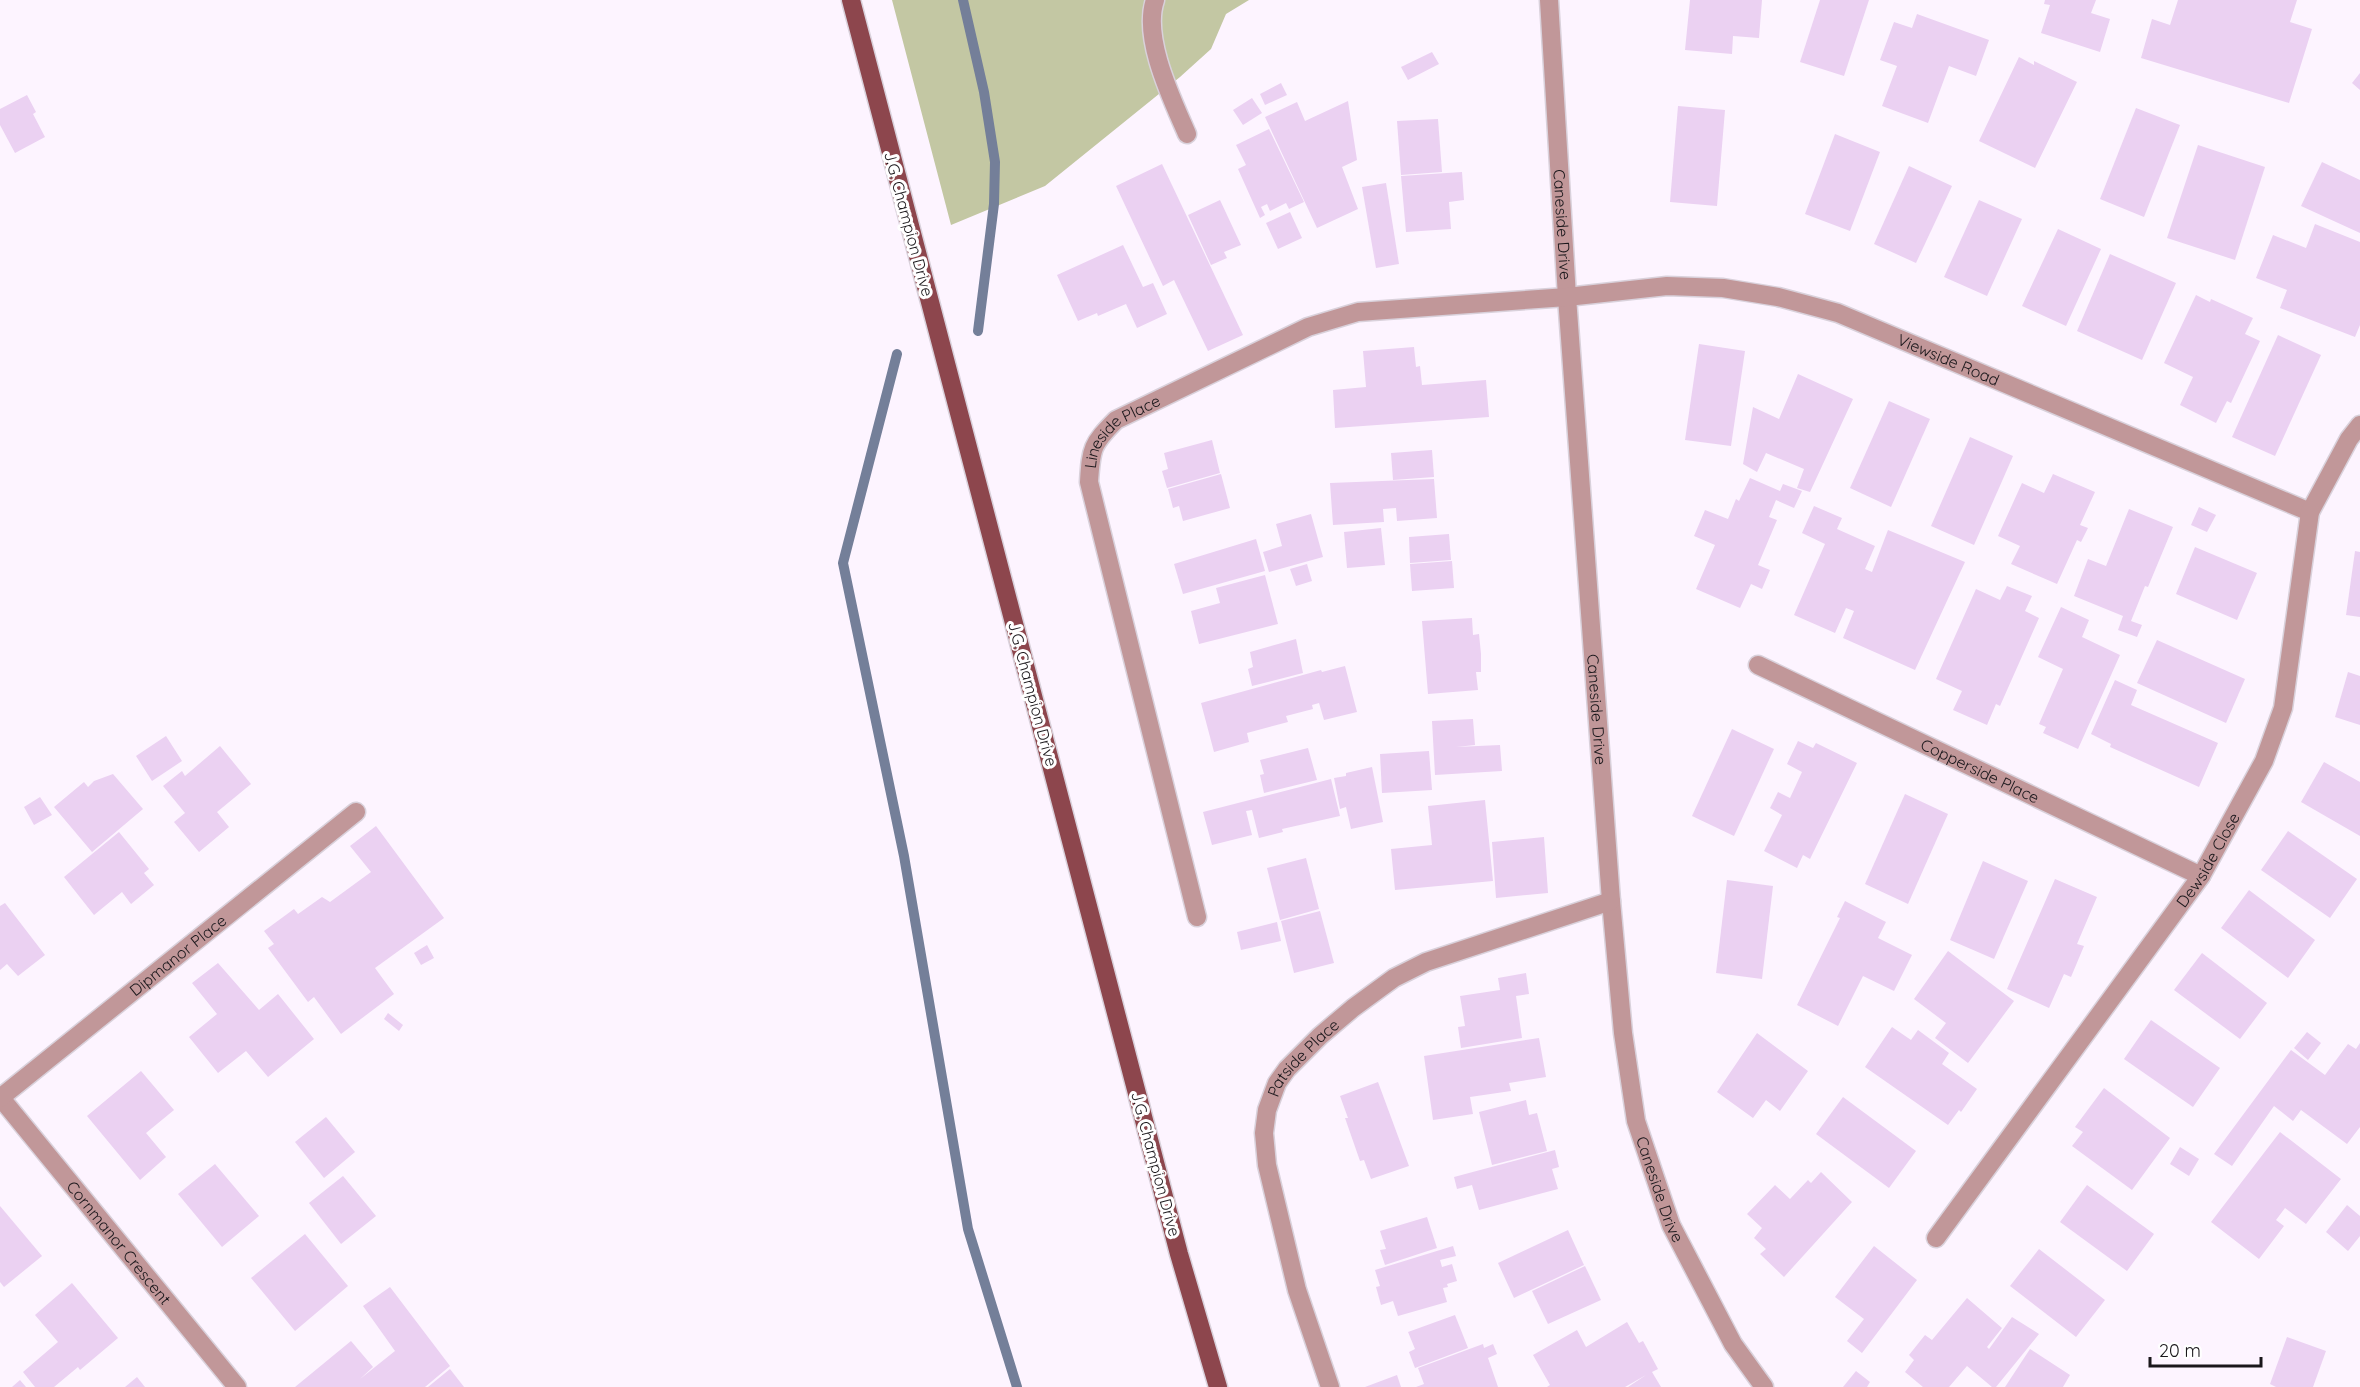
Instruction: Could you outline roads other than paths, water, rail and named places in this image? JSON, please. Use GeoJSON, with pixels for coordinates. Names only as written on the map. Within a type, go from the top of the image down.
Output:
{"type":"FeatureCollection","features":[{"type":"Feature","properties":{"kind":"main road","name":"J.G. Champion Drive"},"geometry":{"type":"LineString","coordinates":[[851,0],[1173,1231],[1218,1387]]}},
{"type":"Feature","properties":{"kind":"street"},"geometry":{"type":"LineString","coordinates":[[1155,0],[1154,40],[1162,72],[1187,134]]}},
{"type":"Feature","properties":{"kind":"street","name":"Caneside Drive"},"geometry":{"type":"LineString","coordinates":[[1549,0],[1567,297],[1611,901],[1623,1033],[1636,1121],[1671,1225],[1733,1344],[1764,1387]]}},
{"type":"Feature","properties":{"kind":"street","name":"Viewside Road"},"geometry":{"type":"LineString","coordinates":[[1567,297],[1667,286],[1723,288],[1778,297],[1838,313],[2310,512]]}},
{"type":"Feature","properties":{"kind":"street","name":"Lineside Place"},"geometry":{"type":"LineString","coordinates":[[1197,917],[1089,482],[1090,460],[1097,439],[1116,420],[1142,406],[1308,327],[1358,312],[1567,297]]}},
{"type":"Feature","properties":{"kind":"street","name":"Dewside Close"},"geometry":{"type":"LineString","coordinates":[[1936,1238],[2201,876],[2264,761],[2283,708],[2310,512],[2349,439],[2360,425]]}},
{"type":"Feature","properties":{"kind":"street","name":"Copperside Place"},"geometry":{"type":"LineString","coordinates":[[1758,665],[2201,876]]}},
{"type":"Feature","properties":{"kind":"street","name":"Dipmanor Place"},"geometry":{"type":"LineString","coordinates":[[0,1097],[356,812]]}},
{"type":"Feature","properties":{"kind":"street","name":"Patside Place"},"geometry":{"type":"LineString","coordinates":[[1330,1387],[1298,1290],[1267,1165],[1264,1133],[1267,1110],[1277,1083],[1287,1069],[1320,1036],[1394,978],[1426,962],[1611,901]]}},
{"type":"Feature","properties":{"kind":"street","name":"Cornmanor Crescent"},"geometry":{"type":"LineString","coordinates":[[0,1097],[237,1387]]}},
{"type":"Feature","properties":{"kind":"waterway"},"geometry":{"type":"LineString","coordinates":[[963,0],[984,92],[995,162],[994,204],[978,331]]}},
{"type":"Feature","properties":{"kind":"waterway"},"geometry":{"type":"LineString","coordinates":[[897,354],[843,563],[904,856],[968,1229],[1017,1387]]}}]}
